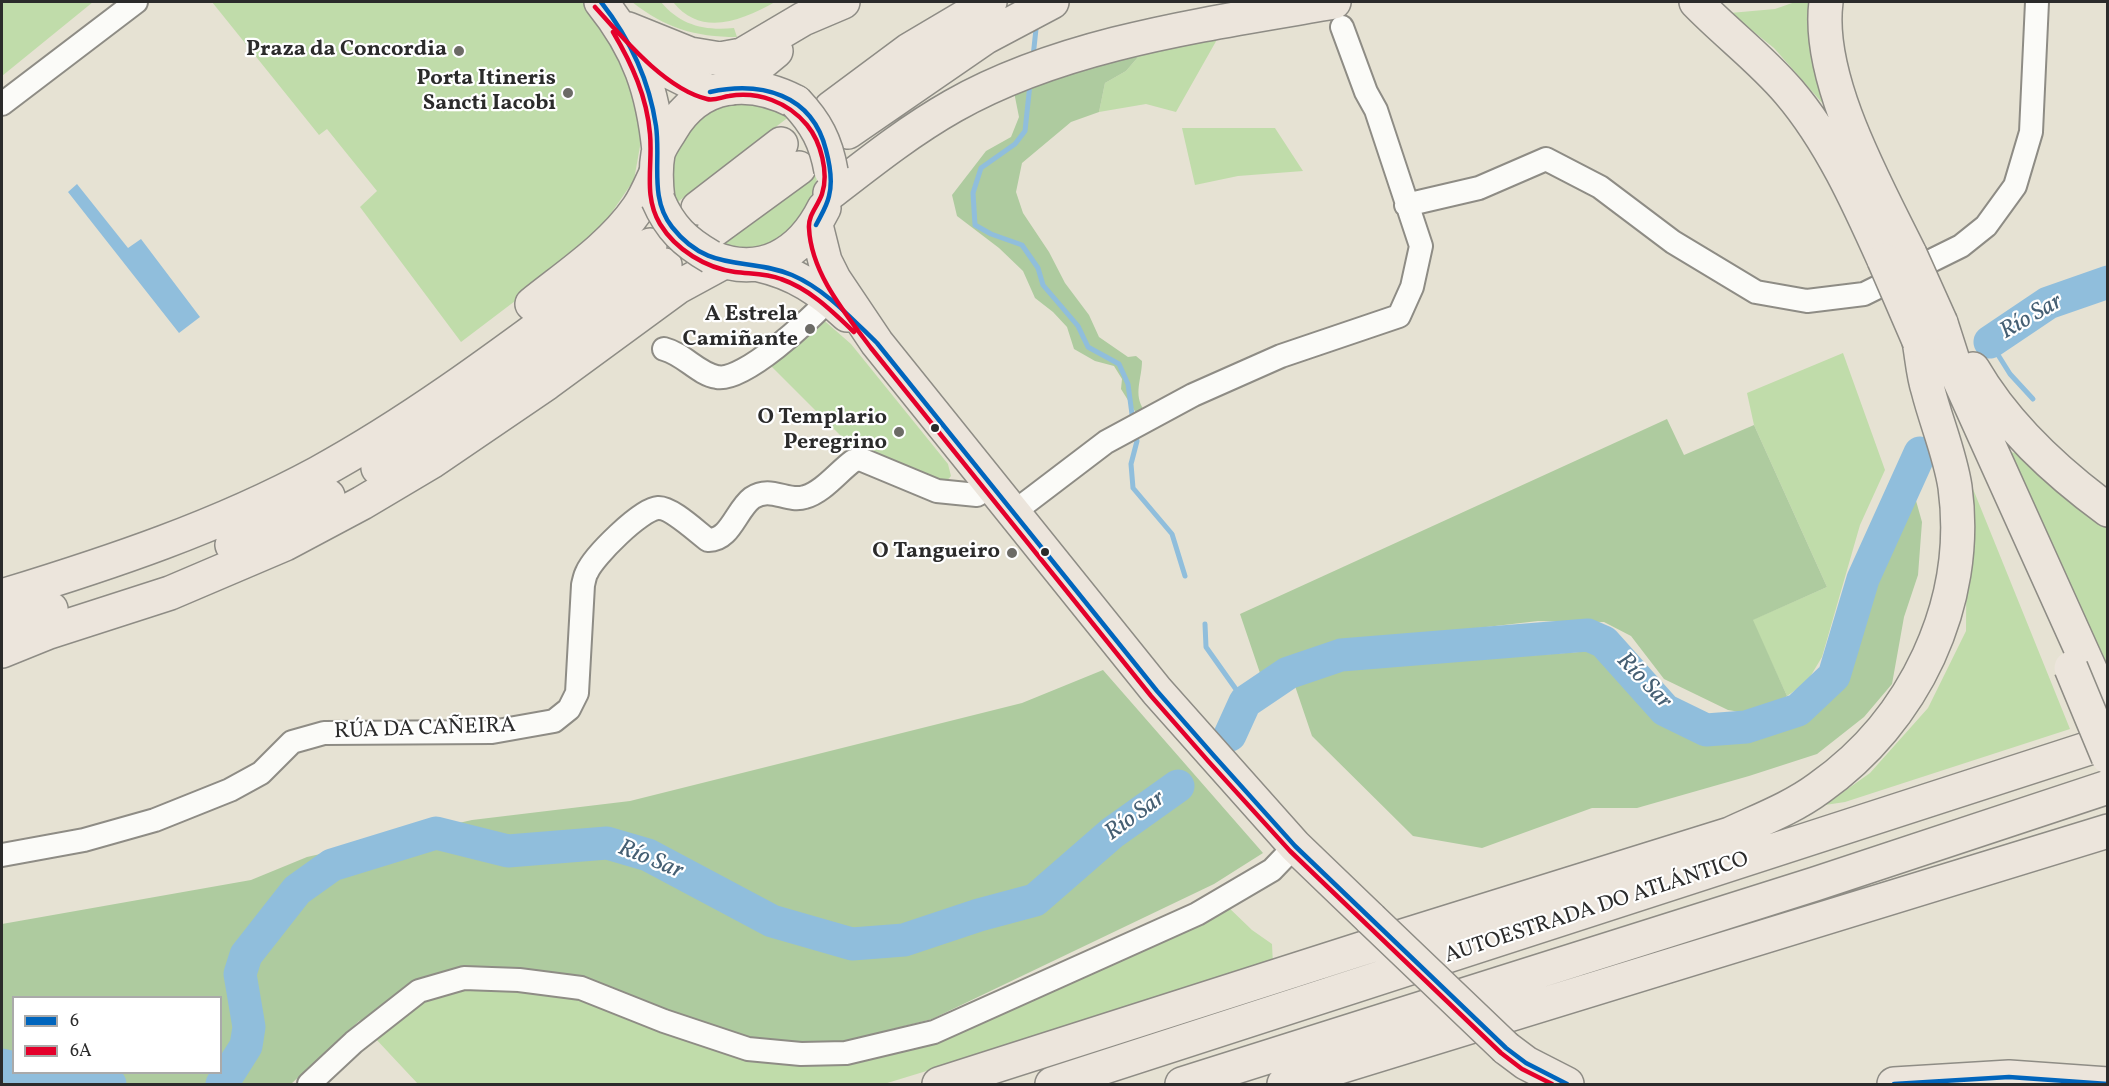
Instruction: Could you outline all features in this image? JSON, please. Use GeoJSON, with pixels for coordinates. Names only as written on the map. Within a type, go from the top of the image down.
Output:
{"type":"FeatureCollection","features":[{"type":"Feature","properties":{"kind":"main road"},"geometry":{"type":"LineString","coordinates":[[613,15],[690,54],[720,59],[742,55],[803,19],[843,2]]}},
{"type":"Feature","properties":{"kind":"main road"},"geometry":{"type":"LineString","coordinates":[[318,473],[322,451],[391,409],[504,327],[580,266],[625,225],[640,206],[657,175],[677,120],[850,2]]}},
{"type":"Feature","properties":{"kind":"main road"},"geometry":{"type":"LineString","coordinates":[[990,2],[909,50],[839,120],[1052,2]]}},
{"type":"Feature","properties":{"kind":"main road"},"geometry":{"type":"LineString","coordinates":[[1696,2],[1762,62],[1812,121],[1859,205],[1897,257]]}},
{"type":"Feature","properties":{"kind":"main road"},"geometry":{"type":"LineString","coordinates":[[1826,2],[1825,26],[1843,110],[1897,257],[1930,332],[1942,382],[2079,664],[2108,709]]}},
{"type":"Feature","properties":{"kind":"main road"},"geometry":{"type":"LineString","coordinates":[[1834,74],[1846,57],[1848,2]]}},
{"type":"Feature","properties":{"kind":"main road"},"geometry":{"type":"LineString","coordinates":[[831,182],[955,105],[1018,77],[1069,58],[1177,29],[1338,14]]}},
{"type":"Feature","properties":{"kind":"main road"},"geometry":{"type":"LineString","coordinates":[[613,15],[670,72],[720,90],[751,87],[776,92],[796,102],[814,122],[827,147],[831,182],[816,225],[796,247],[759,265]]}},
{"type":"Feature","properties":{"kind":"main road"},"geometry":{"type":"LineString","coordinates":[[613,15],[642,68],[650,90],[657,175],[666,219],[676,233],[692,246],[712,239],[759,265],[782,270],[804,281],[829,299],[877,343]]}},
{"type":"Feature","properties":{"kind":"main road"},"geometry":{"type":"LineString","coordinates":[[2,651],[49,632],[170,593],[285,544],[362,503],[431,462],[547,383],[678,287],[712,239],[790,156]]}},
{"type":"Feature","properties":{"kind":"main road"},"geometry":{"type":"LineString","coordinates":[[816,225],[825,261],[834,279],[877,343],[1157,691],[1295,846],[1371,919],[1506,1048],[1526,1063],[1567,1084]]}},
{"type":"Feature","properties":{"kind":"main road"},"geometry":{"type":"LineString","coordinates":[[2,626],[167,572],[231,545],[347,486],[402,453],[501,386],[658,255],[389,431],[318,473],[214,523],[135,553],[12,588]]}},
{"type":"Feature","properties":{"kind":"main road"},"geometry":{"type":"LineString","coordinates":[[1930,332],[1959,346],[1991,401],[2070,482],[2108,510]]}},
{"type":"Feature","properties":{"kind":"main road"},"geometry":{"type":"LineString","coordinates":[[939,1084],[1350,952],[1730,834],[1779,812],[1819,789],[1852,761],[1884,726],[1923,670],[1941,633],[1955,556],[1957,519],[1954,486],[1927,388],[1930,332]]}},
{"type":"Feature","properties":{"kind":"main road"},"geometry":{"type":"LineString","coordinates":[[2,631],[49,632]]}},
{"type":"Feature","properties":{"kind":"main road"},"geometry":{"type":"LineString","coordinates":[[2079,664],[2108,757]]}},
{"type":"Feature","properties":{"kind":"main road","name":"AUTOESTRADA DO ATLÁNTICO"},"geometry":{"type":"LineString","coordinates":[[1052,1084],[2108,742]]}},
{"type":"Feature","properties":{"kind":"main road","name":"AUTOESTRADA DO ATLÁNTICO"},"geometry":{"type":"LineString","coordinates":[[1182,1084],[1848,873],[2108,787]]}},
{"type":"Feature","properties":{"kind":"main road"},"geometry":{"type":"LineString","coordinates":[[1284,1084],[2108,831]]}},
{"type":"Feature","properties":{"kind":"main road"},"geometry":{"type":"LineString","coordinates":[[1894,1084],[1961,1078],[2098,1084]]}},
{"type":"Feature","properties":{"kind":"street"},"geometry":{"type":"LineString","coordinates":[[2,104],[136,2]]}},
{"type":"Feature","properties":{"kind":"street"},"geometry":{"type":"LineString","coordinates":[[1406,205],[1479,188],[1546,159],[1600,187],[1673,242],[1756,292],[1807,301],[1864,294],[1961,246],[1986,226],[2015,186],[2031,132],[2037,2]]}},
{"type":"Feature","properties":{"kind":"street"},"geometry":{"type":"LineString","coordinates":[[1014,512],[1106,442],[1132,427],[1281,356],[1399,316],[1412,286],[1421,246],[1376,110],[1366,92],[1338,14]]}},
{"type":"Feature","properties":{"kind":"street"},"geometry":{"type":"LineString","coordinates":[[664,349],[715,377],[728,376],[783,343],[829,299]]}},
{"type":"Feature","properties":{"kind":"street","name":"RÚA DA CAÑEIRA"},"geometry":{"type":"LineString","coordinates":[[2,855],[84,840],[155,820],[230,789],[261,773],[292,742],[324,733],[492,732],[554,721],[569,709],[577,693],[582,585],[587,571],[613,542],[649,511],[658,508],[668,510],[708,540],[715,540],[723,537],[744,505],[754,497],[765,492],[802,498],[811,495],[853,461],[860,459],[936,491],[977,495],[991,485]]}},
{"type":"Feature","properties":{"kind":"street"},"geometry":{"type":"LineString","coordinates":[[309,1084],[354,1042],[419,991],[464,978],[519,980],[581,988],[664,1021],[748,1049],[801,1054],[846,1053],[934,1032],[1045,984],[1207,909],[1272,870],[1295,846]]}},
{"type":"Feature","properties":{"kind":"green space"},"geometry":{"type":"Polygon","coordinates":[[[2,2],[93,2],[2,76],[2,2]]]}},
{"type":"Feature","properties":{"kind":"green space"},"geometry":{"type":"Polygon","coordinates":[[[212,2],[583,2],[618,46],[645,118],[634,180],[601,228],[519,298],[461,342],[360,207],[377,191],[327,129],[319,135],[212,2]]]}},
{"type":"Feature","properties":{"kind":"green space"},"geometry":{"type":"Polygon","coordinates":[[[632,2],[661,2],[676,16],[693,25],[723,29],[734,28],[737,37],[707,35],[681,29],[657,18],[632,2]]]}},
{"type":"Feature","properties":{"kind":"green space"},"geometry":{"type":"Polygon","coordinates":[[[673,2],[775,2],[749,15],[709,23],[684,13],[673,2]]]}},
{"type":"Feature","properties":{"kind":"green space"},"geometry":{"type":"Polygon","coordinates":[[[1795,2],[1813,2],[1810,35],[1824,105],[1774,48],[1730,13],[1775,9],[1795,2]]]}},
{"type":"Feature","properties":{"kind":"green space"},"geometry":{"type":"Polygon","coordinates":[[[1219,36],[1176,112],[1146,104],[1099,112],[1105,83],[1126,71],[1145,49],[1219,36]]]}},
{"type":"Feature","properties":{"kind":"green space"},"geometry":{"type":"Polygon","coordinates":[[[1145,49],[1126,71],[1105,83],[1099,112],[1071,122],[1022,163],[1016,192],[1023,213],[1049,252],[1065,283],[1089,315],[1099,337],[1128,357],[1136,356],[1142,361],[1139,398],[1144,410],[1136,413],[1121,389],[1122,379],[1114,366],[1095,361],[1074,349],[1067,327],[1035,298],[1023,271],[999,248],[957,216],[952,195],[986,151],[1011,137],[1019,117],[1014,92],[1145,49]]]}},
{"type":"Feature","properties":{"kind":"green space"},"geometry":{"type":"Polygon","coordinates":[[[762,102],[790,116],[675,204],[672,159],[690,129],[712,106],[762,102]]]}},
{"type":"Feature","properties":{"kind":"green space"},"geometry":{"type":"Polygon","coordinates":[[[1182,128],[1275,128],[1303,171],[1238,176],[1195,185],[1182,128]]]}},
{"type":"Feature","properties":{"kind":"green space"},"geometry":{"type":"Polygon","coordinates":[[[818,172],[812,208],[773,245],[747,250],[716,244],[818,172]]]}},
{"type":"Feature","properties":{"kind":"green space"},"geometry":{"type":"Polygon","coordinates":[[[819,316],[851,344],[948,464],[951,476],[945,483],[855,450],[771,366],[819,316]]]}},
{"type":"Feature","properties":{"kind":"green space"},"geometry":{"type":"Polygon","coordinates":[[[1843,353],[1885,470],[1860,525],[1822,657],[1807,682],[1787,696],[1752,620],[1827,587],[1754,425],[1747,393],[1843,353]]]}},
{"type":"Feature","properties":{"kind":"green space"},"geometry":{"type":"Polygon","coordinates":[[[1667,419],[1684,455],[1754,425],[1827,587],[1753,620],[1787,696],[1768,711],[1752,714],[1728,710],[1664,679],[1631,636],[1604,622],[1538,621],[1452,631],[1304,656],[1292,663],[1260,673],[1240,614],[1667,419]]]}},
{"type":"Feature","properties":{"kind":"green space"},"geometry":{"type":"Polygon","coordinates":[[[2005,450],[2024,456],[2107,524],[2107,674],[2005,450]]]}},
{"type":"Feature","properties":{"kind":"green space"},"geometry":{"type":"Polygon","coordinates":[[[1967,474],[2070,729],[1845,802],[1825,805],[1870,773],[1928,708],[1966,631],[1967,474]]]}},
{"type":"Feature","properties":{"kind":"green space"},"geometry":{"type":"Polygon","coordinates":[[[1913,490],[1922,522],[1918,575],[1904,617],[1892,684],[1864,717],[1817,754],[1637,808],[1592,808],[1482,848],[1413,836],[1312,736],[1295,686],[1333,665],[1455,661],[1593,651],[1616,677],[1652,709],[1679,729],[1713,742],[1800,721],[1841,688],[1851,661],[1871,576],[1913,490]]]}},
{"type":"Feature","properties":{"kind":"green space"},"geometry":{"type":"Polygon","coordinates":[[[1103,670],[1263,853],[1214,884],[932,1019],[850,1040],[853,1058],[744,1058],[593,1000],[510,988],[463,985],[359,1021],[291,1084],[2,1084],[2,924],[251,880],[307,857],[472,820],[630,801],[1022,703],[1103,670]]]}},
{"type":"Feature","properties":{"kind":"green space"},"geometry":{"type":"Polygon","coordinates":[[[1225,904],[1252,930],[1272,944],[1273,965],[884,1084],[418,1084],[359,1021],[463,985],[510,988],[593,1000],[744,1058],[940,1042],[1097,972],[1225,904]]]}},
{"type":"Feature","properties":{"kind":"water"},"geometry":{"type":"Polygon","coordinates":[[[77,184],[128,248],[141,239],[200,317],[179,333],[68,192],[77,184]]]}},
{"type":"Feature","properties":{"kind":"waterway"},"geometry":{"type":"LineString","coordinates":[[1033,57],[1036,29]]}},
{"type":"Feature","properties":{"kind":"waterway"},"geometry":{"type":"LineString","coordinates":[[1030,84],[1025,131],[1015,144],[981,168],[973,193],[975,225],[991,234],[1022,245],[1038,268],[1043,285],[1078,326],[1088,347],[1119,364],[1128,384],[1133,422]]}},
{"type":"Feature","properties":{"kind":"waterway","name":"Río Sar"},"geometry":{"type":"LineString","coordinates":[[1990,342],[2048,303],[2108,282]]}},
{"type":"Feature","properties":{"kind":"waterway"},"geometry":{"type":"LineString","coordinates":[[1990,342],[2010,374],[2033,399]]}},
{"type":"Feature","properties":{"kind":"waterway"},"geometry":{"type":"LineString","coordinates":[[1135,431],[1137,441],[1131,464],[1133,488],[1172,534],[1185,576]]}},
{"type":"Feature","properties":{"kind":"waterway","name":"Río Sar"},"geometry":{"type":"LineString","coordinates":[[1230,735],[1245,702],[1288,673],[1341,655],[1588,635],[1604,642],[1665,710],[1706,730],[1746,727],[1798,710],[1834,676],[1863,579],[1920,453]]}},
{"type":"Feature","properties":{"kind":"waterway"},"geometry":{"type":"LineString","coordinates":[[1205,624],[1206,647],[1245,702]]}},
{"type":"Feature","properties":{"kind":"waterway","name":"Río Sar"},"geometry":{"type":"LineString","coordinates":[[222,1084],[246,1046],[249,1027],[240,974],[246,955],[297,890],[332,865],[436,833],[508,851],[607,843],[648,855],[772,921],[852,944],[904,940],[979,915],[1035,900],[1112,833],[1178,786]]}},
{"type":"Feature","properties":{"kind":"waterway","name":"Río Sar"},"geometry":{"type":"LineString","coordinates":[[2,1065],[12,1068]]}},
{"type":"Feature","properties":{"kind":"waterway","name":"Río Sar"},"geometry":{"type":"LineString","coordinates":[[53,1074],[100,1079],[110,1084]]}},
{"type":"Feature","properties":{"kind":"transit line","name":"6"},"geometry":{"type":"LineString","coordinates":[[601,2],[621,30],[637,60],[649,92],[656,126],[660,204],[672,227],[686,242],[714,258],[775,269],[792,275],[816,288],[847,314],[877,343],[1157,691],[1295,846],[1506,1048],[1526,1063],[1567,1084]]}},
{"type":"Feature","properties":{"kind":"transit line","name":"6A"},"geometry":{"type":"LineString","coordinates":[[595,7],[646,61],[676,85],[710,99],[751,95],[772,100],[791,110],[807,125],[820,149],[825,177],[822,194],[809,223],[811,245],[831,292],[871,348],[1151,696],[1290,851],[1501,1053],[1522,1069],[1552,1084]]}},
{"type":"Feature","properties":{"kind":"transit line","name":"6A"},"geometry":{"type":"LineString","coordinates":[[613,32],[632,69],[646,107],[651,146],[650,191],[652,202],[660,224],[674,242],[703,262],[724,270],[770,276],[792,283],[820,301],[854,332]]}},
{"type":"Feature","properties":{"kind":"transit line","name":"6"},"geometry":{"type":"LineString","coordinates":[[710,92],[729,89],[765,91],[797,104],[809,116],[819,131],[826,150],[831,185],[828,200],[816,225]]}},
{"type":"Feature","properties":{"kind":"transit line","name":"6"},"geometry":{"type":"LineString","coordinates":[[1894,1084],[2009,1077],[2108,1084]]}},
{"type":"Feature","properties":{"kind":"place","name":"Praza da Concordia"},"geometry":{"type":"Point","coordinates":[459,51]}},
{"type":"Feature","properties":{"kind":"place","name":"Porta Itineris Sancti Iacobi"},"geometry":{"type":"Point","coordinates":[568,93]}},
{"type":"Feature","properties":{"kind":"place","name":"A Estrela Camiñante"},"geometry":{"type":"Point","coordinates":[810,329]}},
{"type":"Feature","properties":{"kind":"place","name":"O Templario Peregrino"},"geometry":{"type":"Point","coordinates":[899,432]}},
{"type":"Feature","properties":{"kind":"place","name":"O Tangueiro"},"geometry":{"type":"Point","coordinates":[1012,553]}}]}
